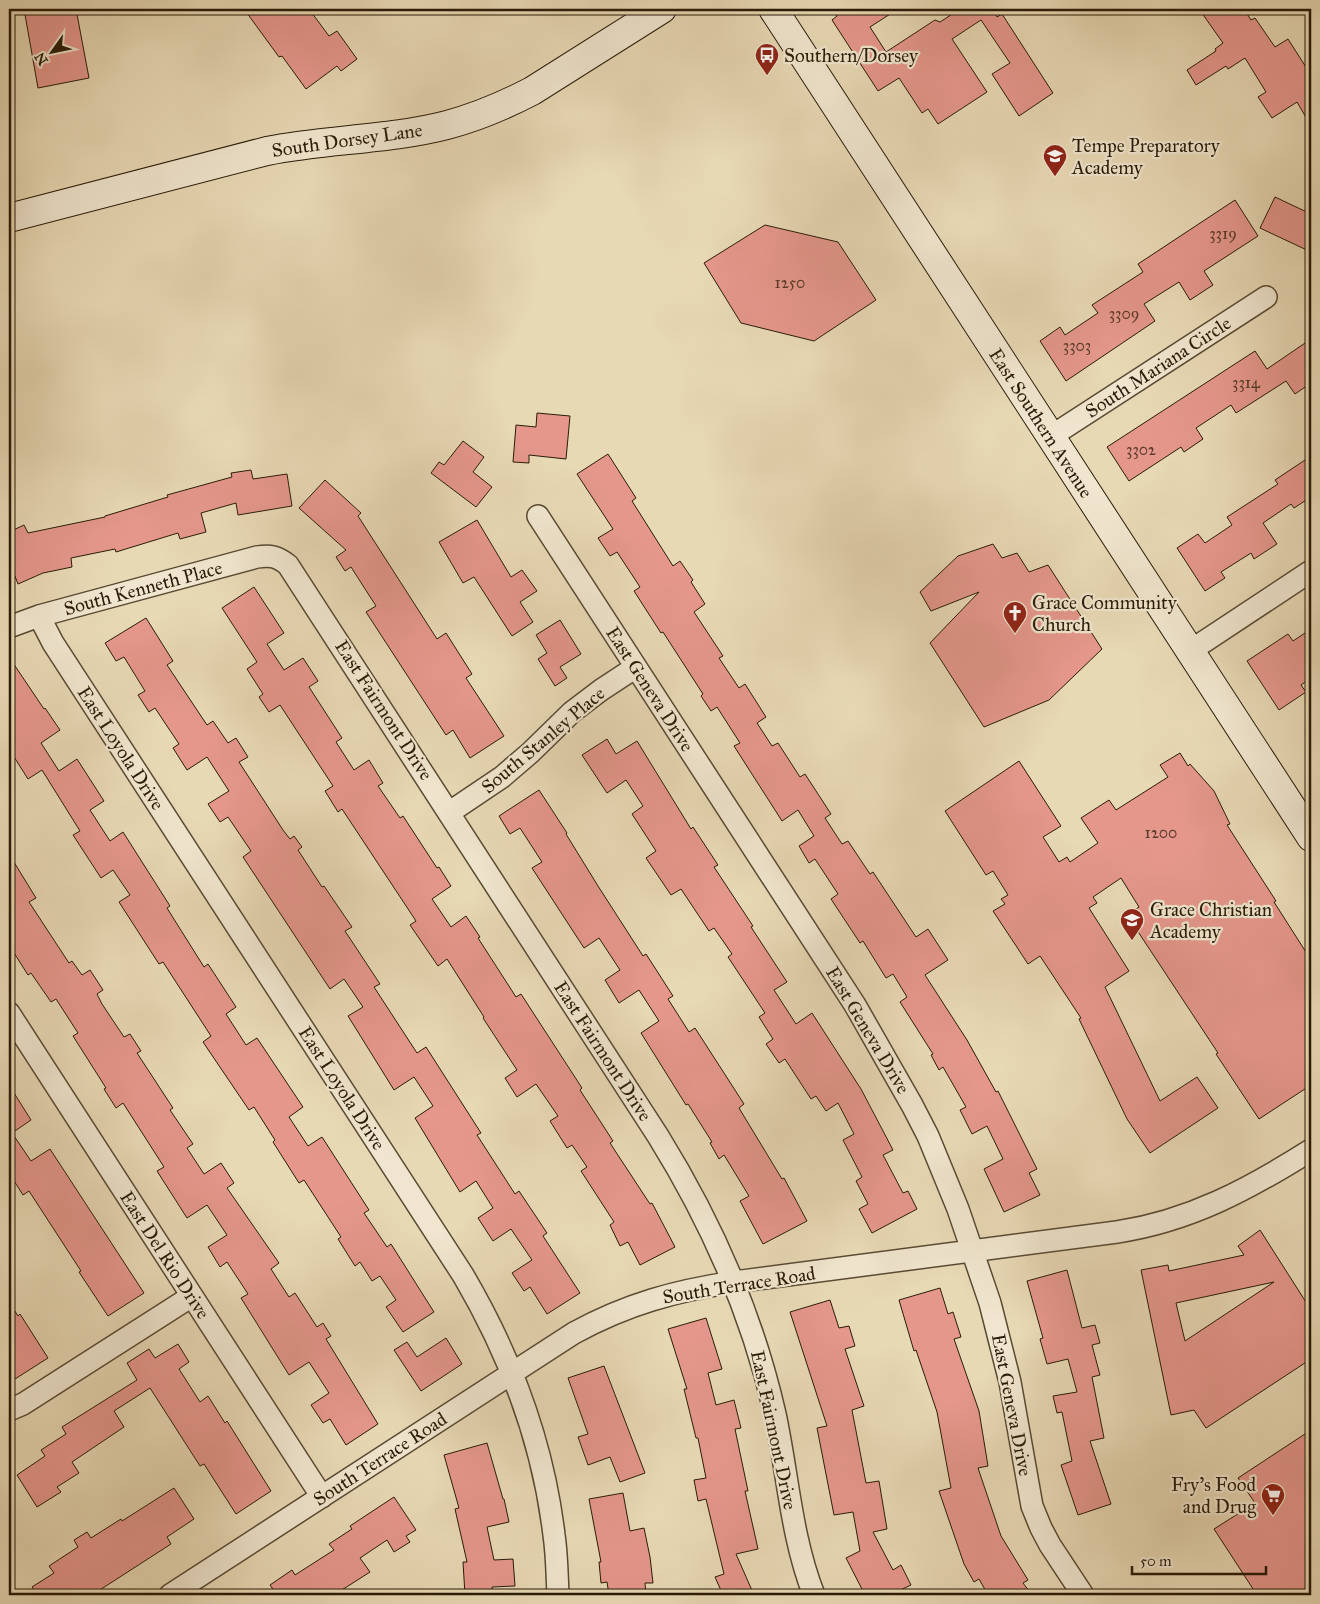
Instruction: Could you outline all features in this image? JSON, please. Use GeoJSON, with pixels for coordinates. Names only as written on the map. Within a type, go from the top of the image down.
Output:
{"type":"FeatureCollection","features":[{"type":"Feature","properties":{"kind":"main road","name":"South Dorsey Lane"},"geometry":{"type":"LineString","coordinates":[[9,218],[267,151],[308,144],[426,130],[468,119],[511,102],[539,88],[662,9]]}},
{"type":"Feature","properties":{"kind":"main road","name":"East Southern Avenue"},"geometry":{"type":"LineString","coordinates":[[772,9],[1311,837]]}},
{"type":"Feature","properties":{"kind":"street","name":"South Mariana Circle"},"geometry":{"type":"LineString","coordinates":[[1050,437],[1266,297]]}},
{"type":"Feature","properties":{"kind":"street","name":"East Geneva Drive"},"geometry":{"type":"LineString","coordinates":[[538,516],[874,1036],[928,1136],[974,1251],[993,1313],[1010,1382],[1032,1506],[1050,1545],[1083,1595]]}},
{"type":"Feature","properties":{"kind":"street","name":"South Kenneth Place"},"geometry":{"type":"LineString","coordinates":[[9,627],[39,616],[257,557],[279,558]]}},
{"type":"Feature","properties":{"kind":"street","name":"East Fairmont Drive"},"geometry":{"type":"LineString","coordinates":[[279,558],[295,575],[450,812],[681,1172],[700,1208],[734,1282],[748,1319],[770,1394],[781,1443],[793,1519],[804,1566],[814,1595]]}},
{"type":"Feature","properties":{"kind":"street"},"geometry":{"type":"LineString","coordinates":[[1190,651],[1311,571]]}},
{"type":"Feature","properties":{"kind":"street","name":"East Loyola Drive"},"geometry":{"type":"LineString","coordinates":[[39,616],[53,643],[463,1275],[489,1321],[512,1373],[531,1428],[545,1480],[554,1535],[558,1595]]}},
{"type":"Feature","properties":{"kind":"street","name":"South Stanley Place"},"geometry":{"type":"LineString","coordinates":[[450,812],[502,777],[572,712],[636,667]]}},
{"type":"Feature","properties":{"kind":"street","name":"East Del Rio Drive"},"geometry":{"type":"LineString","coordinates":[[9,1012],[322,1496]]}},
{"type":"Feature","properties":{"kind":"street","name":"South Terrace Road"},"geometry":{"type":"LineString","coordinates":[[170,1595],[574,1333],[611,1315],[653,1299],[702,1287],[1120,1232],[1182,1217],[1211,1206],[1240,1192],[1311,1150]]}},
{"type":"Feature","properties":{"kind":"street"},"geometry":{"type":"LineString","coordinates":[[9,1410],[23,1404],[192,1296]]}},
{"type":"Feature","properties":{"kind":"building"},"geometry":{"type":"Polygon","coordinates":[[[24,9],[76,9],[89,78],[38,88],[24,9]]]}},
{"type":"Feature","properties":{"kind":"building"},"geometry":{"type":"Polygon","coordinates":[[[244,9],[309,9],[329,36],[337,31],[357,59],[341,71],[337,66],[306,89],[282,56],[279,57],[244,9]]]}},
{"type":"Feature","properties":{"kind":"building"},"geometry":{"type":"Polygon","coordinates":[[[832,9],[898,9],[870,27],[886,52],[935,20],[940,22],[960,9],[999,9],[994,12],[997,17],[1002,14],[1053,93],[1019,116],[992,74],[1010,63],[981,20],[952,39],[987,92],[938,124],[928,109],[922,113],[899,78],[878,91],[832,20],[837,16],[832,9]]]}},
{"type":"Feature","properties":{"kind":"building"},"geometry":{"type":"Polygon","coordinates":[[[1199,9],[1244,9],[1251,20],[1255,18],[1275,47],[1288,39],[1311,75],[1311,126],[1297,102],[1272,118],[1258,97],[1266,92],[1245,58],[1228,69],[1226,66],[1196,85],[1187,70],[1216,51],[1215,49],[1223,43],[1199,9]]]}},
{"type":"Feature","properties":{"kind":"building"},"geometry":{"type":"Polygon","coordinates":[[[1275,197],[1311,214],[1311,252],[1260,228],[1275,197]]]}},
{"type":"Feature","properties":{"kind":"building"},"geometry":{"type":"Polygon","coordinates":[[[1235,200],[1258,236],[1204,271],[1213,285],[1190,300],[1179,282],[1144,304],[1155,321],[1066,381],[1040,341],[1060,327],[1065,335],[1098,313],[1092,305],[1143,272],[1138,264],[1235,200]]]}},
{"type":"Feature","properties":{"kind":"building"},"geometry":{"type":"Polygon","coordinates":[[[765,225],[838,242],[876,300],[814,341],[741,323],[704,263],[765,225]]]}},
{"type":"Feature","properties":{"kind":"building"},"geometry":{"type":"Polygon","coordinates":[[[1311,339],[1311,383],[1295,394],[1286,381],[1236,413],[1231,405],[1196,428],[1203,439],[1184,452],[1181,447],[1129,481],[1107,447],[1255,351],[1267,369],[1311,339]]]}},
{"type":"Feature","properties":{"kind":"building"},"geometry":{"type":"Polygon","coordinates":[[[537,413],[570,416],[566,459],[529,455],[529,463],[513,462],[516,425],[536,427],[537,413]]]}},
{"type":"Feature","properties":{"kind":"building"},"geometry":{"type":"Polygon","coordinates":[[[463,441],[484,457],[473,472],[492,487],[476,507],[431,473],[439,462],[444,465],[463,441]]]}},
{"type":"Feature","properties":{"kind":"building"},"geometry":{"type":"Polygon","coordinates":[[[608,454],[636,498],[632,501],[673,566],[680,561],[693,580],[691,582],[705,604],[694,612],[723,656],[719,658],[739,688],[745,684],[766,717],[757,723],[772,746],[778,743],[800,777],[805,774],[831,814],[825,818],[842,844],[848,841],[870,874],[873,872],[916,937],[928,929],[948,960],[925,975],[967,1040],[996,1092],[998,1091],[1037,1169],[1029,1173],[1040,1195],[1004,1212],[984,1169],[1003,1159],[987,1126],[972,1134],[960,1110],[966,1107],[943,1067],[939,1070],[931,1055],[933,1054],[900,1002],[907,997],[893,974],[886,978],[863,941],[860,943],[831,899],[838,894],[815,859],[809,863],[799,846],[814,836],[798,810],[782,821],[734,746],[740,743],[717,707],[711,711],[701,696],[703,694],[634,591],[640,587],[617,552],[610,556],[598,538],[613,529],[577,474],[608,454]]]}},
{"type":"Feature","properties":{"kind":"building"},"geometry":{"type":"Polygon","coordinates":[[[1311,456],[1311,497],[1294,508],[1291,504],[1263,523],[1277,544],[1254,559],[1251,553],[1221,572],[1225,578],[1205,591],[1177,548],[1198,534],[1205,543],[1232,525],[1227,517],[1278,484],[1275,480],[1311,456]]]}},
{"type":"Feature","properties":{"kind":"building"},"geometry":{"type":"Polygon","coordinates":[[[251,470],[253,479],[287,474],[292,506],[238,515],[236,503],[201,513],[206,532],[180,539],[178,533],[116,552],[115,549],[71,558],[72,567],[43,573],[18,584],[13,571],[9,573],[9,532],[24,525],[28,533],[105,517],[168,497],[167,495],[232,477],[231,473],[251,470]]]}},
{"type":"Feature","properties":{"kind":"building"},"geometry":{"type":"Polygon","coordinates":[[[325,480],[361,513],[358,516],[437,639],[446,633],[472,674],[466,678],[504,736],[470,758],[453,730],[446,735],[366,612],[376,606],[351,567],[345,571],[336,557],[346,550],[299,508],[325,480]]]}},
{"type":"Feature","properties":{"kind":"building"},"geometry":{"type":"Polygon","coordinates":[[[477,520],[511,577],[522,570],[537,591],[520,602],[533,622],[512,636],[474,577],[463,583],[439,542],[477,520]]]}},
{"type":"Feature","properties":{"kind":"building","name":"Grace Community Church"},"geometry":{"type":"Polygon","coordinates":[[[993,544],[1002,558],[1017,553],[1029,572],[1048,565],[1102,649],[1049,700],[984,727],[930,643],[979,592],[931,611],[920,592],[958,556],[993,544]]]}},
{"type":"Feature","properties":{"kind":"building"},"geometry":{"type":"Polygon","coordinates":[[[254,587],[284,633],[267,644],[284,670],[303,658],[318,681],[309,687],[342,738],[336,742],[354,770],[369,760],[383,783],[378,786],[400,818],[403,816],[451,886],[432,899],[451,927],[466,916],[516,997],[521,994],[582,1088],[580,1090],[613,1141],[610,1143],[650,1204],[652,1203],[675,1247],[640,1265],[628,1242],[620,1246],[610,1225],[614,1222],[581,1171],[587,1167],[572,1145],[567,1148],[550,1121],[558,1116],[536,1084],[517,1097],[505,1078],[517,1070],[447,959],[438,966],[410,925],[416,921],[342,809],[338,812],[325,791],[333,786],[280,705],[269,712],[259,697],[263,694],[247,669],[257,662],[222,608],[254,587]]]}},
{"type":"Feature","properties":{"kind":"building"},"geometry":{"type":"Polygon","coordinates":[[[146,618],[173,661],[167,665],[207,725],[213,721],[228,743],[236,738],[248,757],[239,762],[283,830],[290,839],[294,836],[302,847],[298,850],[322,887],[324,886],[352,927],[345,931],[380,984],[374,987],[417,1053],[426,1047],[481,1133],[477,1135],[515,1194],[519,1191],[547,1233],[543,1236],[580,1293],[547,1314],[530,1287],[524,1291],[512,1273],[532,1260],[511,1229],[493,1241],[478,1218],[493,1208],[476,1181],[460,1192],[415,1118],[433,1106],[414,1077],[394,1090],[348,1016],[363,1007],[344,979],[330,989],[243,857],[251,851],[228,817],[220,822],[208,804],[229,791],[207,757],[187,770],[173,748],[179,744],[155,708],[149,712],[138,695],[145,691],[124,657],[116,661],[105,643],[146,618]]]}},
{"type":"Feature","properties":{"kind":"building"},"geometry":{"type":"Polygon","coordinates":[[[560,620],[581,654],[560,667],[567,678],[555,686],[538,659],[547,653],[536,635],[560,620]]]}},
{"type":"Feature","properties":{"kind":"building"},"geometry":{"type":"Polygon","coordinates":[[[1311,629],[1311,678],[1301,685],[1306,692],[1279,710],[1247,661],[1288,634],[1293,641],[1311,629]]]}},
{"type":"Feature","properties":{"kind":"building"},"geometry":{"type":"Polygon","coordinates":[[[9,657],[60,730],[41,743],[59,771],[77,759],[104,801],[90,810],[110,841],[123,832],[170,906],[167,908],[204,967],[208,964],[236,1007],[226,1014],[246,1045],[257,1038],[303,1107],[289,1117],[308,1146],[322,1137],[369,1210],[364,1213],[387,1247],[391,1244],[434,1312],[403,1332],[386,1307],[396,1300],[380,1276],[372,1281],[360,1262],[355,1266],[338,1239],[341,1237],[304,1180],[299,1183],[254,1107],[249,1110],[203,1042],[211,1036],[163,962],[159,964],[119,902],[130,895],[113,870],[101,878],[73,835],[80,831],[42,770],[28,779],[9,749],[9,657]]]}},
{"type":"Feature","properties":{"kind":"building"},"geometry":{"type":"Polygon","coordinates":[[[607,739],[616,754],[637,741],[691,829],[693,827],[718,865],[714,867],[787,982],[774,990],[796,1024],[812,1013],[861,1089],[893,1150],[883,1155],[903,1193],[908,1191],[917,1209],[872,1233],[859,1209],[868,1204],[856,1181],[862,1177],[843,1140],[854,1134],[838,1103],[826,1111],[816,1096],[811,1099],[785,1059],[779,1063],[766,1044],[773,1039],[759,1017],[765,1013],[728,957],[732,954],[714,928],[709,931],[681,889],[671,895],[646,858],[656,851],[632,814],[643,806],[626,780],[607,793],[582,755],[607,739]]]}},
{"type":"Feature","properties":{"kind":"building"},"geometry":{"type":"Polygon","coordinates":[[[1180,753],[1188,766],[1190,764],[1214,791],[1230,824],[1227,825],[1311,960],[1311,1085],[1259,1119],[1127,915],[1139,907],[1121,878],[1093,897],[1097,903],[1089,908],[1129,971],[1105,987],[1160,1101],[1197,1077],[1218,1108],[1150,1153],[1127,1119],[1079,1019],[1081,1018],[1040,956],[1028,964],[993,911],[1005,904],[1001,899],[1008,895],[993,871],[986,875],[945,811],[1019,761],[1061,826],[1043,837],[1059,862],[1067,857],[1070,862],[1098,843],[1081,818],[1109,800],[1116,810],[1168,777],[1160,765],[1180,753]]]}},
{"type":"Feature","properties":{"kind":"building"},"geometry":{"type":"Polygon","coordinates":[[[539,790],[643,956],[646,954],[673,996],[668,999],[689,1032],[695,1028],[744,1104],[739,1108],[782,1179],[784,1178],[807,1221],[763,1244],[740,1201],[749,1196],[724,1155],[719,1159],[710,1143],[712,1142],[688,1104],[686,1105],[641,1033],[659,1021],[639,990],[619,1003],[605,980],[620,970],[599,938],[584,948],[532,868],[542,862],[520,828],[510,834],[499,816],[539,790]]]}},
{"type":"Feature","properties":{"kind":"building"},"geometry":{"type":"Polygon","coordinates":[[[9,854],[36,898],[29,902],[69,963],[72,961],[82,975],[90,970],[103,990],[97,994],[102,1004],[124,1037],[130,1034],[141,1051],[137,1053],[173,1108],[170,1110],[193,1144],[187,1148],[204,1174],[221,1163],[234,1183],[227,1188],[279,1263],[271,1269],[289,1297],[295,1293],[317,1327],[323,1323],[331,1336],[326,1339],[378,1424],[346,1445],[330,1419],[323,1423],[311,1405],[329,1393],[309,1362],[289,1375],[241,1298],[248,1294],[227,1262],[220,1267],[208,1247],[227,1235],[207,1205],[187,1218],[157,1171],[164,1167],[123,1103],[116,1108],[104,1089],[106,1088],[73,1036],[78,1033],[56,999],[51,1002],[31,973],[28,975],[9,945],[9,854]]]}},
{"type":"Feature","properties":{"kind":"building"},"geometry":{"type":"Polygon","coordinates":[[[9,1085],[31,1120],[12,1133],[31,1161],[50,1149],[144,1293],[108,1316],[29,1191],[23,1195],[9,1173],[9,1085]]]}},
{"type":"Feature","properties":{"kind":"building"},"geometry":{"type":"Polygon","coordinates":[[[1260,1230],[1311,1310],[1311,1359],[1206,1428],[1194,1410],[1171,1415],[1141,1270],[1168,1265],[1169,1271],[1244,1255],[1238,1246],[1260,1230]],[[1274,1282],[1176,1303],[1185,1341],[1274,1282]]]}},
{"type":"Feature","properties":{"kind":"building"},"geometry":{"type":"Polygon","coordinates":[[[1067,1270],[1082,1328],[1095,1325],[1100,1343],[1092,1345],[1100,1375],[1092,1377],[1104,1438],[1090,1441],[1111,1504],[1078,1515],[1061,1465],[1072,1461],[1062,1412],[1057,1413],[1053,1396],[1077,1392],[1068,1359],[1047,1364],[1040,1339],[1043,1338],[1027,1281],[1067,1270]]]}},
{"type":"Feature","properties":{"kind":"building"},"geometry":{"type":"Polygon","coordinates":[[[940,1288],[948,1314],[953,1312],[961,1337],[954,1339],[979,1411],[988,1466],[978,1468],[1001,1536],[1028,1580],[1023,1583],[1032,1595],[988,1595],[979,1579],[974,1582],[964,1564],[939,1491],[951,1488],[937,1412],[916,1350],[914,1351],[899,1300],[940,1288]]]}},
{"type":"Feature","properties":{"kind":"building"},"geometry":{"type":"Polygon","coordinates":[[[830,1300],[839,1328],[849,1326],[855,1346],[845,1349],[864,1406],[852,1410],[866,1483],[879,1481],[887,1529],[873,1532],[893,1570],[901,1565],[911,1585],[890,1595],[865,1595],[846,1558],[860,1551],[853,1512],[834,1515],[817,1428],[827,1426],[790,1312],[830,1300]]]}},
{"type":"Feature","properties":{"kind":"building"},"geometry":{"type":"Polygon","coordinates":[[[9,1302],[18,1316],[20,1314],[48,1358],[15,1379],[9,1370],[9,1302]]]}},
{"type":"Feature","properties":{"kind":"building"},"geometry":{"type":"Polygon","coordinates":[[[706,1318],[722,1369],[708,1373],[716,1405],[734,1400],[741,1428],[735,1429],[748,1491],[745,1491],[758,1549],[736,1554],[754,1595],[723,1595],[715,1577],[724,1574],[706,1499],[698,1501],[694,1480],[706,1478],[698,1438],[696,1438],[684,1389],[687,1389],[668,1329],[706,1318]]]}},
{"type":"Feature","properties":{"kind":"building"},"geometry":{"type":"Polygon","coordinates":[[[446,1338],[462,1364],[421,1391],[394,1350],[407,1342],[417,1357],[446,1338]]]}},
{"type":"Feature","properties":{"kind":"building"},"geometry":{"type":"Polygon","coordinates":[[[178,1344],[189,1362],[179,1369],[200,1402],[208,1396],[225,1423],[227,1421],[271,1491],[236,1514],[204,1464],[200,1466],[150,1388],[114,1411],[124,1427],[72,1462],[79,1473],[57,1487],[61,1492],[37,1507],[17,1475],[45,1456],[41,1450],[66,1434],[62,1427],[137,1380],[127,1363],[149,1349],[155,1358],[178,1344]]]}},
{"type":"Feature","properties":{"kind":"building"},"geometry":{"type":"Polygon","coordinates":[[[604,1366],[645,1473],[620,1482],[610,1457],[588,1465],[578,1437],[588,1434],[568,1378],[604,1366]]]}},
{"type":"Feature","properties":{"kind":"building","name":"Fry's Food and Drug"},"geometry":{"type":"Polygon","coordinates":[[[1311,1430],[1311,1595],[1257,1595],[1214,1529],[1255,1503],[1238,1478],[1311,1430]]]}},
{"type":"Feature","properties":{"kind":"building"},"geometry":{"type":"Polygon","coordinates":[[[487,1443],[509,1522],[487,1527],[494,1560],[513,1559],[515,1586],[492,1587],[493,1595],[465,1595],[463,1562],[467,1562],[455,1509],[459,1508],[444,1455],[487,1443]]]}},
{"type":"Feature","properties":{"kind":"building"},"geometry":{"type":"Polygon","coordinates":[[[174,1488],[194,1519],[167,1537],[171,1544],[92,1595],[38,1595],[32,1587],[54,1573],[49,1566],[78,1547],[74,1540],[87,1532],[91,1538],[174,1488]]]}},
{"type":"Feature","properties":{"kind":"building"},"geometry":{"type":"Polygon","coordinates":[[[623,1493],[630,1531],[644,1528],[653,1583],[645,1583],[646,1595],[609,1595],[607,1582],[601,1583],[599,1562],[601,1562],[589,1499],[623,1493]]]}},
{"type":"Feature","properties":{"kind":"building"},"geometry":{"type":"Polygon","coordinates":[[[394,1497],[416,1530],[406,1536],[410,1542],[394,1552],[387,1540],[360,1558],[370,1572],[334,1595],[277,1595],[270,1585],[292,1570],[295,1575],[334,1550],[329,1544],[352,1529],[350,1526],[394,1497]]]}},
{"type":"Feature","properties":{"kind":"place","name":"Southern/Dorsey"},"geometry":{"type":"Point","coordinates":[767,76]}},
{"type":"Feature","properties":{"kind":"place","name":"Tempe Preparatory Academy"},"geometry":{"type":"Point","coordinates":[1055,177]}},
{"type":"Feature","properties":{"kind":"place","name":"Grace Community Church"},"geometry":{"type":"Point","coordinates":[1015,634]}},
{"type":"Feature","properties":{"kind":"place","name":"Grace Christian Academy"},"geometry":{"type":"Point","coordinates":[1132,941]}},
{"type":"Feature","properties":{"kind":"place","name":"Fry's Food and Drug"},"geometry":{"type":"Point","coordinates":[1273,1516]}}]}
